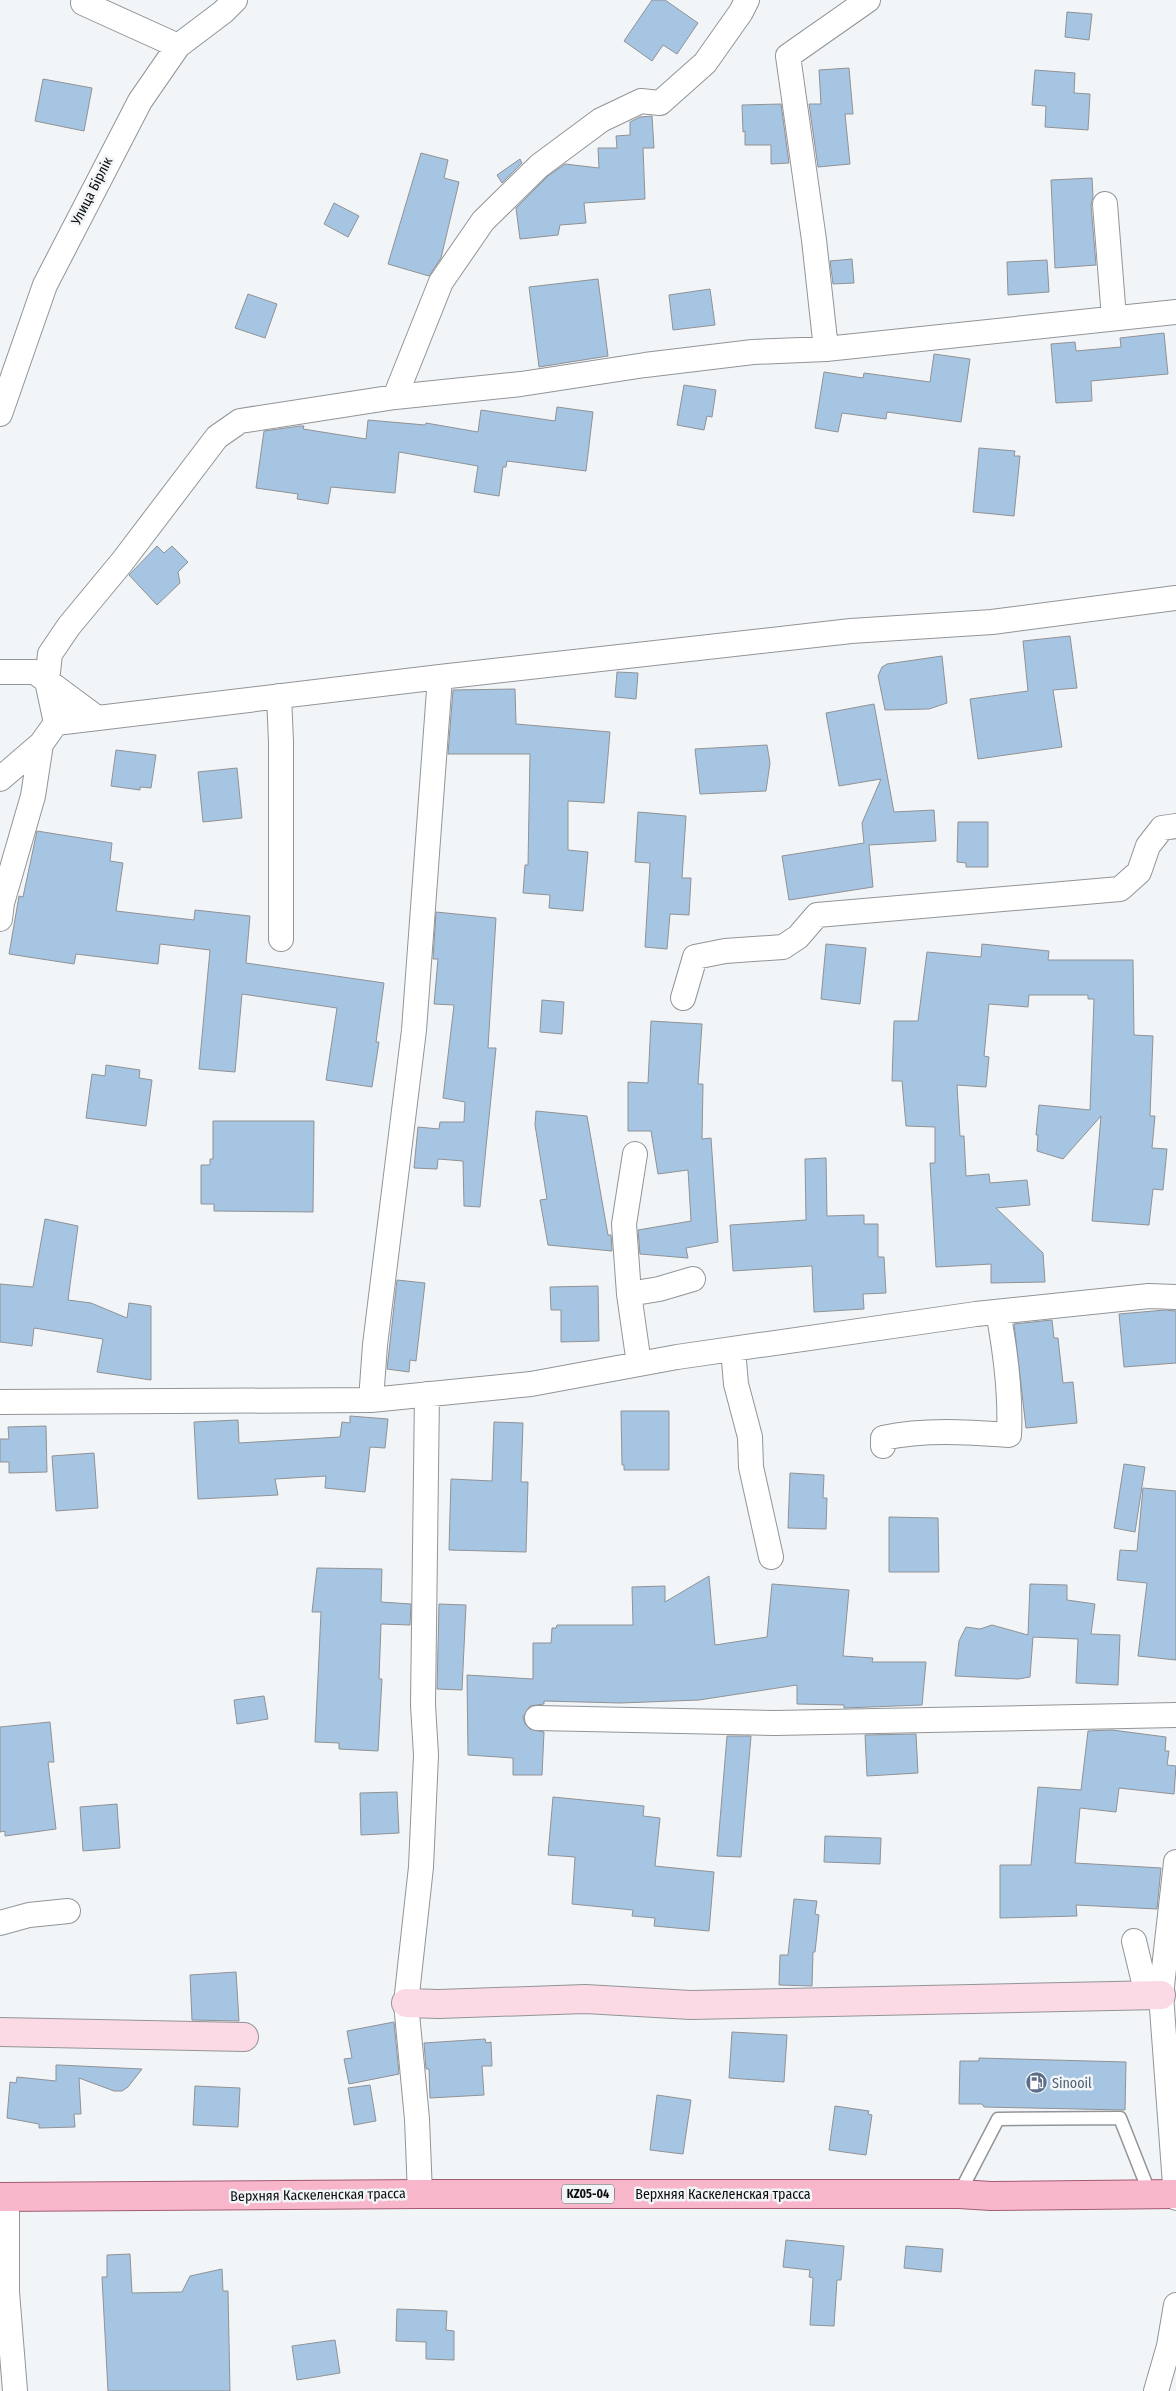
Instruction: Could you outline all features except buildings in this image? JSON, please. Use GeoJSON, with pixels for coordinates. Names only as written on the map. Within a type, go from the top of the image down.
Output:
{"type":"FeatureCollection","features":[{"type":"Feature","properties":{"kind":"main road","name":"Верхняя Каскеленская трасса"},"geometry":{"type":"LineString","coordinates":[[4,2197],[420,2194],[1169,2195]]}},
{"type":"Feature","properties":{"kind":"street","name":"Улица Бірлік"},"geometry":{"type":"LineString","coordinates":[[0,414],[45,285],[140,101],[178,46],[223,12],[235,0]]}},
{"type":"Feature","properties":{"kind":"street"},"geometry":{"type":"LineString","coordinates":[[395,397],[441,282],[484,221],[540,166],[602,120],[641,101],[660,103],[705,63],[741,12],[747,0]]}},
{"type":"Feature","properties":{"kind":"street"},"geometry":{"type":"LineString","coordinates":[[826,349],[814,240],[788,56],[868,0]]}},
{"type":"Feature","properties":{"kind":"street"},"geometry":{"type":"LineString","coordinates":[[83,3],[178,46]]}},
{"type":"Feature","properties":{"kind":"street"},"geometry":{"type":"LineString","coordinates":[[1105,204],[1114,318]]}},
{"type":"Feature","properties":{"kind":"street"},"geometry":{"type":"LineString","coordinates":[[56,723],[47,681],[50,654],[69,626],[122,562],[217,437],[240,421],[395,397],[521,384],[645,365],[753,352],[826,349],[1176,312]]}},
{"type":"Feature","properties":{"kind":"street"},"geometry":{"type":"LineString","coordinates":[[0,779],[41,744],[56,723],[851,630],[992,622],[1176,598]]}},
{"type":"Feature","properties":{"kind":"street"},"geometry":{"type":"LineString","coordinates":[[0,672],[35,672],[97,718]]}},
{"type":"Feature","properties":{"kind":"street"},"geometry":{"type":"LineString","coordinates":[[371,1400],[375,1345],[414,1030],[440,677]]}},
{"type":"Feature","properties":{"kind":"street"},"geometry":{"type":"LineString","coordinates":[[279,696],[281,742],[281,939]]}},
{"type":"Feature","properties":{"kind":"street"},"geometry":{"type":"LineString","coordinates":[[0,919],[2,903],[33,796],[41,744]]}},
{"type":"Feature","properties":{"kind":"street"},"geometry":{"type":"LineString","coordinates":[[683,998],[695,957],[725,951],[783,947],[798,937],[817,915],[1120,889],[1139,872],[1148,846],[1162,828],[1176,826]]}},
{"type":"Feature","properties":{"kind":"street"},"geometry":{"type":"LineString","coordinates":[[635,1154],[624,1224],[629,1294],[638,1364]]}},
{"type":"Feature","properties":{"kind":"street"},"geometry":{"type":"LineString","coordinates":[[629,1294],[659,1289],[693,1279]]}},
{"type":"Feature","properties":{"kind":"street"},"geometry":{"type":"LineString","coordinates":[[0,1402],[371,1400],[530,1384],[733,1349],[998,1312],[1149,1296],[1176,1297]]}},
{"type":"Feature","properties":{"kind":"street"},"geometry":{"type":"LineString","coordinates":[[883,1446],[883,1438],[900,1434],[970,1432],[1009,1435],[1010,1406],[1006,1355],[998,1312]]}},
{"type":"Feature","properties":{"kind":"street"},"geometry":{"type":"LineString","coordinates":[[733,1349],[736,1384],[750,1437],[751,1467],[771,1557]]}},
{"type":"Feature","properties":{"kind":"street"},"geometry":{"type":"LineString","coordinates":[[420,2194],[417,2119],[406,2003],[421,1867],[426,1755],[423,1705],[427,1394]]}},
{"type":"Feature","properties":{"kind":"street"},"geometry":{"type":"LineString","coordinates":[[537,1718],[775,1722],[1176,1715]]}},
{"type":"Feature","properties":{"kind":"street"},"geometry":{"type":"LineString","coordinates":[[1154,1995],[1176,1862]]}},
{"type":"Feature","properties":{"kind":"street"},"geometry":{"type":"LineString","coordinates":[[0,1923],[29,1915],[68,1911]]}},
{"type":"Feature","properties":{"kind":"street"},"geometry":{"type":"LineString","coordinates":[[1134,1941],[1154,1995],[1172,2104],[1169,2195]]}},
{"type":"Feature","properties":{"kind":"street"},"geometry":{"type":"LineString","coordinates":[[406,2003],[439,2004],[585,2000],[691,2005],[1154,1995]]}},
{"type":"Feature","properties":{"kind":"street"},"geometry":{"type":"LineString","coordinates":[[0,2030],[244,2037]]}},
{"type":"Feature","properties":{"kind":"street"},"geometry":{"type":"LineString","coordinates":[[0,2376],[4,2339],[4,2197]]}},
{"type":"Feature","properties":{"kind":"street"},"geometry":{"type":"LineString","coordinates":[[1156,2391],[1169,2346],[1176,2305]]}},
{"type":"Feature","properties":{"kind":"street"},"geometry":{"type":"LineString","coordinates":[[4,2339],[15,2391]]}},
{"type":"Feature","properties":{"kind":"lane"},"geometry":{"type":"LineString","coordinates":[[959,2194],[998,2119],[1120,2118],[1169,2195]]}},
{"type":"Feature","properties":{"kind":"place","name":"Sinooil"},"geometry":{"type":"Point","coordinates":[1036,2083]}}]}
